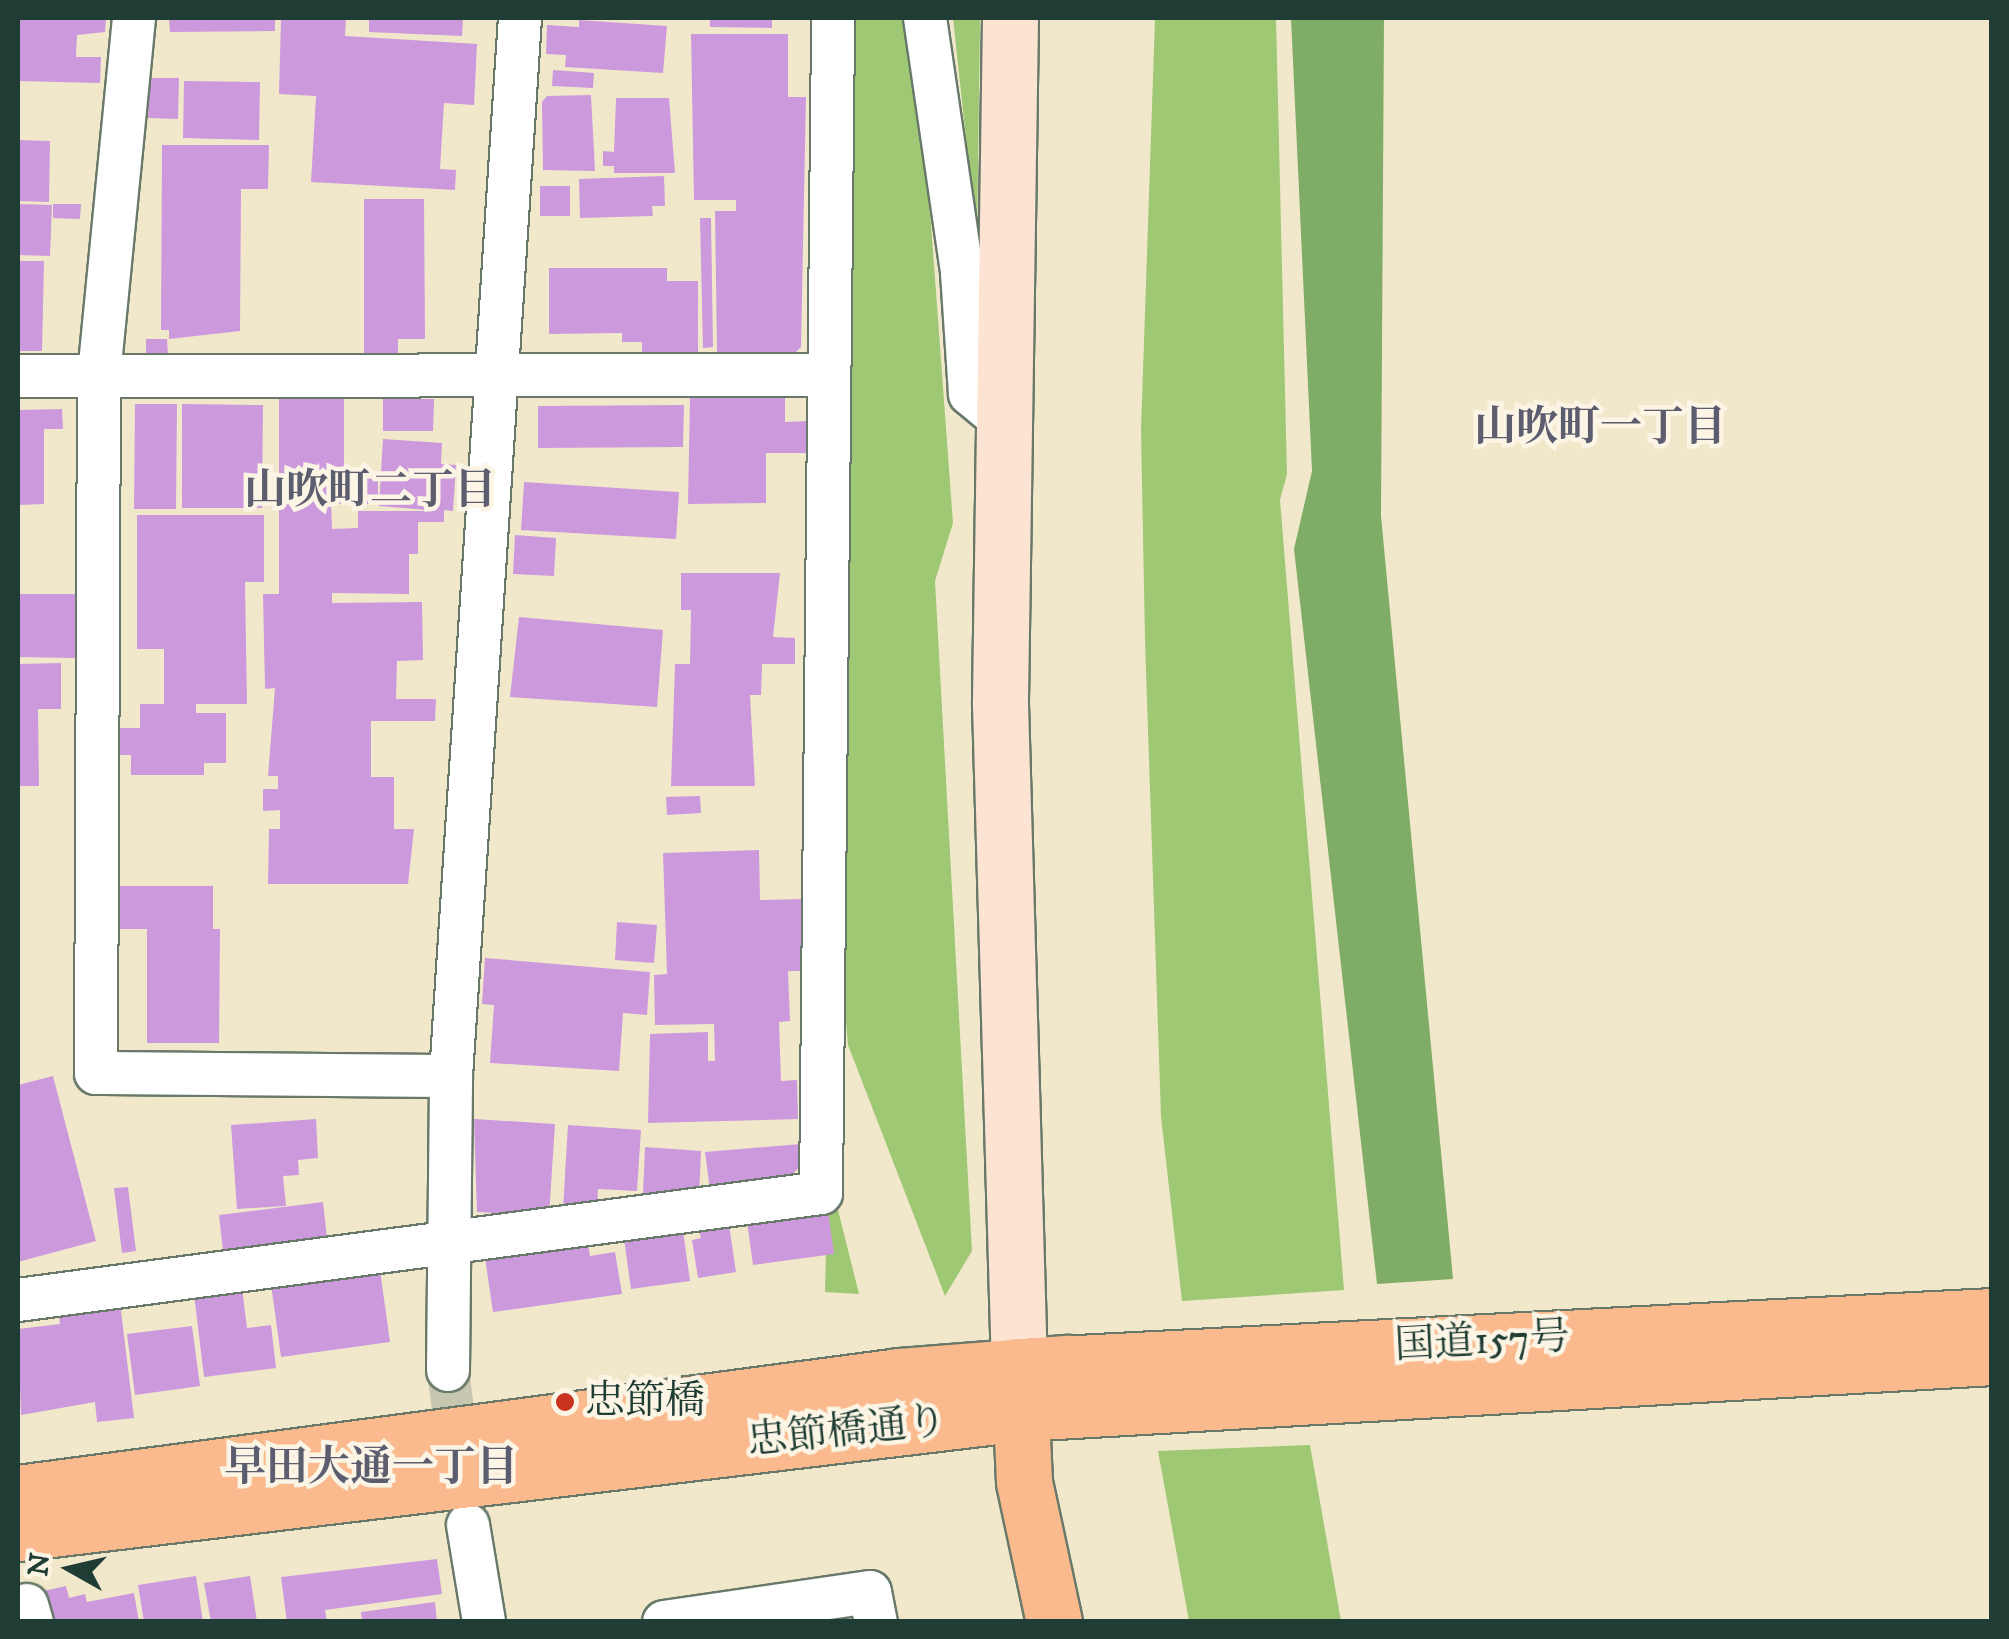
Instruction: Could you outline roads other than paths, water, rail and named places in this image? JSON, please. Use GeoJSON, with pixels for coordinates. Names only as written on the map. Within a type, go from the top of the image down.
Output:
{"type":"FeatureCollection","features":[{"type":"Feature","properties":{"kind":"main road","name":"国道157号"},"geometry":{"type":"LineString","coordinates":[[1121,1381],[1992,1316]]}},
{"type":"Feature","properties":{"kind":"main road","name":"国道157号"},"geometry":{"type":"LineString","coordinates":[[1121,1381],[1992,1357]]}},
{"type":"Feature","properties":{"kind":"main road","name":"忠節橋通り"},"geometry":{"type":"LineString","coordinates":[[18,1492],[899,1376],[1020,1390]]}},
{"type":"Feature","properties":{"kind":"main road"},"geometry":{"type":"LineString","coordinates":[[1054,1622],[1024,1482],[1020,1390],[1121,1381]]}},
{"type":"Feature","properties":{"kind":"main road","name":"忠節橋通り"},"geometry":{"type":"LineString","coordinates":[[18,1533],[1020,1390]]}},
{"type":"Feature","properties":{"kind":"street"},"geometry":{"type":"LineString","coordinates":[[134,18],[99,374],[96,1074],[451,1076]]}},
{"type":"Feature","properties":{"kind":"street"},"geometry":{"type":"LineString","coordinates":[[448,1370],[445,1246],[451,1076],[520,18]]}},
{"type":"Feature","properties":{"kind":"street"},"geometry":{"type":"LineString","coordinates":[[18,1300],[445,1246],[821,1192],[833,18]]}},
{"type":"Feature","properties":{"kind":"street"},"geometry":{"type":"LineString","coordinates":[[926,18],[962,273],[970,394],[1005,423]]}},
{"type":"Feature","properties":{"kind":"street"},"geometry":{"type":"LineString","coordinates":[[1010,18],[1000,704],[1020,1390]]}},
{"type":"Feature","properties":{"kind":"street"},"geometry":{"type":"LineString","coordinates":[[18,376],[828,375]]}},
{"type":"Feature","properties":{"kind":"street"},"geometry":{"type":"LineString","coordinates":[[468,1525],[484,1622]]}},
{"type":"Feature","properties":{"kind":"street"},"geometry":{"type":"LineString","coordinates":[[664,1622],[870,1592],[876,1622]]}},
{"type":"Feature","properties":{"kind":"tunnel"},"geometry":{"type":"LineString","coordinates":[[448,1370],[460,1465]]}},
{"type":"Feature","properties":{"kind":"place","name":"忠節橋"},"geometry":{"type":"Point","coordinates":[565,1402]}},
{"type":"Feature","properties":{"kind":"district","name":"山吹町一丁目"},"geometry":{"type":"Point","coordinates":[1600,428]}},
{"type":"Feature","properties":{"kind":"district","name":"山吹町二丁目"},"geometry":{"type":"Point","coordinates":[370,491]}},
{"type":"Feature","properties":{"kind":"district","name":"早田大通一丁目"},"geometry":{"type":"Point","coordinates":[371,1468]}}]}
